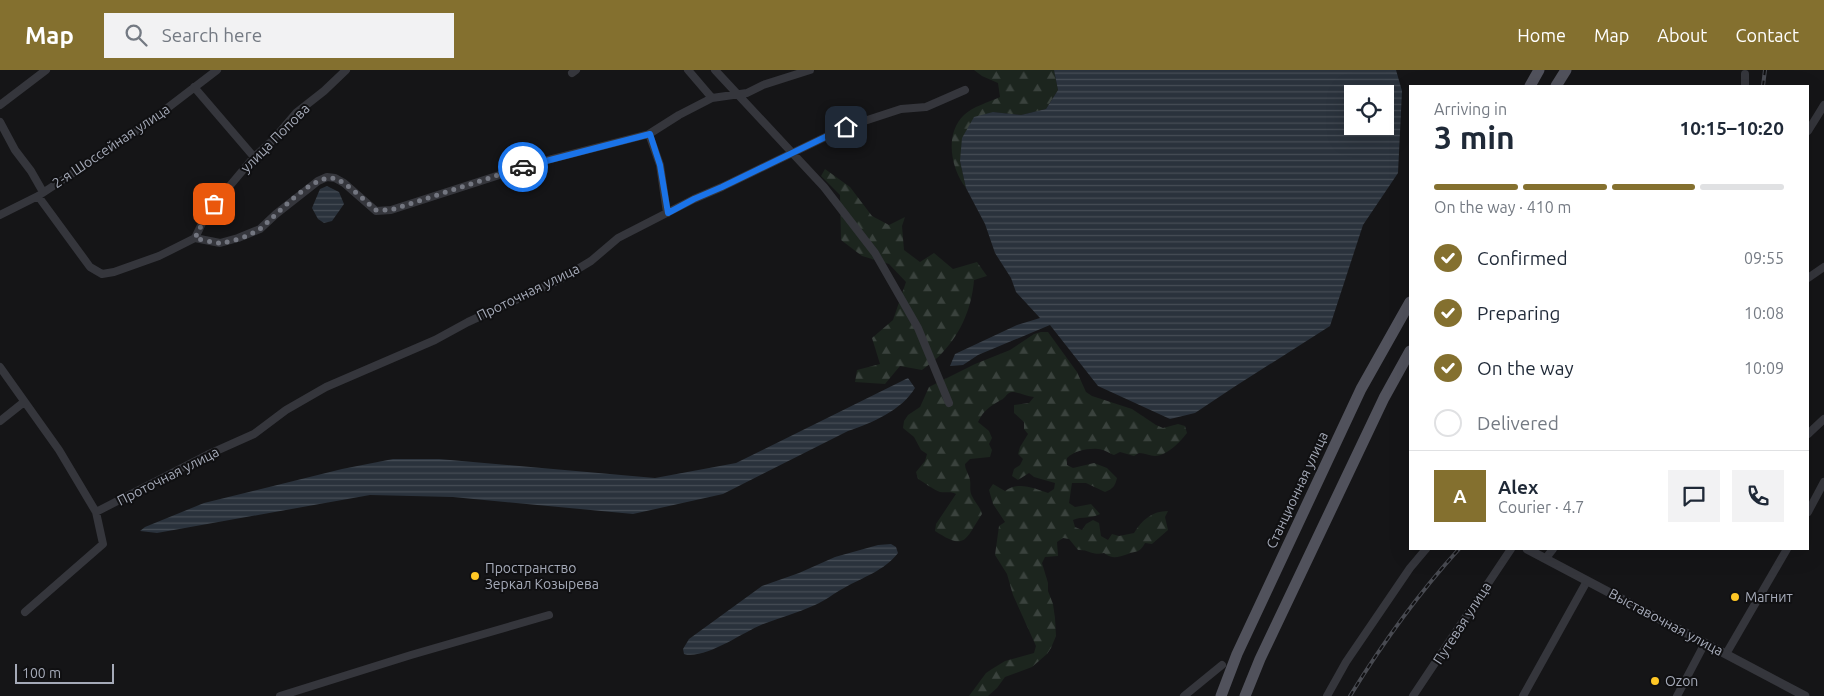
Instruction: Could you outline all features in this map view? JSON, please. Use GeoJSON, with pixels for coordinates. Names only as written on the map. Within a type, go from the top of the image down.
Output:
{"type":"FeatureCollection","features":[{"type":"Feature","properties":{"kind":"main road"},"geometry":{"type":"LineString","coordinates":[[1531,85],[1539,70]]}},
{"type":"Feature","properties":{"kind":"main road"},"geometry":{"type":"LineString","coordinates":[[1557,85],[1566,70]]}},
{"type":"Feature","properties":{"kind":"main road","name":"Станционная улица"},"geometry":{"type":"LineString","coordinates":[[1221,696],[1237,654],[1361,390],[1409,304]]}},
{"type":"Feature","properties":{"kind":"main road"},"geometry":{"type":"LineString","coordinates":[[1245,696],[1260,659],[1380,407],[1409,353]]}},
{"type":"Feature","properties":{"kind":"street"},"geometry":{"type":"LineString","coordinates":[[0,106],[46,70]]}},
{"type":"Feature","properties":{"kind":"street","name":"2-я Шоссейная улица"},"geometry":{"type":"LineString","coordinates":[[0,215],[40,194],[140,129],[217,70]]}},
{"type":"Feature","properties":{"kind":"street","name":"улица Попова"},"geometry":{"type":"LineString","coordinates":[[195,238],[207,214],[254,157],[272,141],[296,114],[346,70]]}},
{"type":"Feature","properties":{"kind":"street"},"geometry":{"type":"LineString","coordinates":[[688,70],[712,98]]}},
{"type":"Feature","properties":{"kind":"street"},"geometry":{"type":"LineString","coordinates":[[715,70],[824,187],[874,253],[918,328],[949,403]]}},
{"type":"Feature","properties":{"kind":"street"},"geometry":{"type":"LineString","coordinates":[[0,122],[15,150],[31,171],[40,194],[90,267],[102,274],[114,272],[159,256],[195,238],[220,243],[260,229],[311,186],[327,177],[336,178],[344,182],[376,210],[391,210],[540,162],[650,134],[679,115],[712,98],[722,95],[731,96],[738,93],[747,93],[762,85],[810,70]]}},
{"type":"Feature","properties":{"kind":"street"},"geometry":{"type":"LineString","coordinates":[[1745,74],[1745,85]]}},
{"type":"Feature","properties":{"kind":"street"},"geometry":{"type":"LineString","coordinates":[[194,87],[254,157]]}},
{"type":"Feature","properties":{"kind":"street","name":"Проточная улица"},"geometry":{"type":"LineString","coordinates":[[96,512],[206,455],[254,434],[286,410],[326,387],[435,340],[468,322],[561,279],[591,261],[618,238],[640,225],[846,127],[901,109],[926,107],[965,90]]}},
{"type":"Feature","properties":{"kind":"street"},"geometry":{"type":"LineString","coordinates":[[1809,129],[1824,105]]}},
{"type":"Feature","properties":{"kind":"street"},"geometry":{"type":"LineString","coordinates":[[650,134],[660,165],[668,213]]}},
{"type":"Feature","properties":{"kind":"street"},"geometry":{"type":"LineString","coordinates":[[1809,277],[1824,267]]}},
{"type":"Feature","properties":{"kind":"street"},"geometry":{"type":"LineString","coordinates":[[0,367],[59,450],[96,512],[103,544],[25,612]]}},
{"type":"Feature","properties":{"kind":"street"},"geometry":{"type":"LineString","coordinates":[[0,421],[24,402]]}},
{"type":"Feature","properties":{"kind":"street"},"geometry":{"type":"LineString","coordinates":[[1809,433],[1824,419]]}},
{"type":"Feature","properties":{"kind":"street"},"geometry":{"type":"LineString","coordinates":[[1809,510],[1824,482]]}},
{"type":"Feature","properties":{"kind":"street"},"geometry":{"type":"LineString","coordinates":[[1327,696],[1346,662],[1410,568],[1425,550]]}},
{"type":"Feature","properties":{"kind":"street","name":"Путевая улица"},"geometry":{"type":"LineString","coordinates":[[1413,696],[1510,550]]}},
{"type":"Feature","properties":{"kind":"street","name":"Выставочная улица"},"geometry":{"type":"LineString","coordinates":[[1529,550],[1805,696]]}},
{"type":"Feature","properties":{"kind":"street"},"geometry":{"type":"LineString","coordinates":[[1546,558],[1552,550]]}},
{"type":"Feature","properties":{"kind":"street"},"geometry":{"type":"LineString","coordinates":[[1726,654],[1785,550]]}},
{"type":"Feature","properties":{"kind":"street"},"geometry":{"type":"LineString","coordinates":[[1523,696],[1587,581]]}},
{"type":"Feature","properties":{"kind":"street"},"geometry":{"type":"LineString","coordinates":[[280,696],[549,615]]}},
{"type":"Feature","properties":{"kind":"street"},"geometry":{"type":"LineString","coordinates":[[1677,696],[1706,643]]}},
{"type":"Feature","properties":{"kind":"street"},"geometry":{"type":"LineString","coordinates":[[1184,696],[1222,665]]}},
{"type":"Feature","properties":{"kind":"green space"},"geometry":{"type":"Polygon","coordinates":[[[974,70],[1054,70],[1058,90],[1046,109],[1021,115],[993,112],[960,161],[966,188],[954,162],[952,141],[954,132],[958,123],[967,112],[1000,97],[998,83],[974,70]]]}},
{"type":"Feature","properties":{"kind":"green space"},"geometry":{"type":"Polygon","coordinates":[[[825,169],[850,187],[872,216],[889,225],[905,217],[902,226],[904,250],[920,262],[934,253],[953,269],[977,262],[987,276],[974,280],[968,310],[955,337],[941,355],[922,370],[900,366],[885,384],[855,382],[857,370],[880,364],[872,338],[893,320],[906,282],[889,264],[862,256],[841,240],[840,195],[821,176],[825,169]]]}},
{"type":"Feature","properties":{"kind":"green space"},"geometry":{"type":"Polygon","coordinates":[[[1048,332],[1077,372],[1086,392],[1092,396],[1132,409],[1163,428],[1178,424],[1185,426],[1187,433],[1173,448],[1160,455],[1153,456],[1139,453],[1134,456],[1120,452],[1114,455],[1094,449],[1077,452],[1067,458],[1067,465],[1073,468],[1094,463],[1107,468],[1117,478],[1113,487],[1105,492],[1086,483],[1072,483],[1069,503],[1075,507],[1091,504],[1100,514],[1073,520],[1075,527],[1082,530],[1086,524],[1093,520],[1099,523],[1101,536],[1108,540],[1112,534],[1119,536],[1134,533],[1148,517],[1162,511],[1168,511],[1165,517],[1168,530],[1152,544],[1145,543],[1138,551],[1116,557],[1110,557],[1104,553],[1097,554],[1078,550],[1069,539],[1063,538],[1057,542],[1058,556],[1045,557],[1042,563],[1055,618],[1056,636],[1051,648],[1032,667],[1005,677],[988,696],[969,696],[986,673],[1005,661],[1034,653],[1036,646],[1013,595],[1007,574],[995,555],[999,526],[1005,522],[993,504],[989,490],[993,484],[1005,491],[1015,486],[1021,486],[1048,493],[1054,489],[1055,483],[1034,477],[1029,473],[1018,480],[1012,476],[1014,469],[1020,465],[1023,459],[1018,454],[1028,434],[1024,429],[1024,422],[1014,413],[1014,405],[1029,403],[1034,397],[1014,392],[1010,393],[987,409],[978,422],[989,431],[992,438],[989,444],[992,450],[990,457],[970,459],[965,464],[970,480],[971,494],[982,514],[964,540],[959,541],[945,537],[935,531],[936,524],[956,494],[940,492],[918,479],[916,472],[925,461],[927,454],[921,450],[914,437],[903,428],[904,421],[908,415],[920,407],[929,387],[975,364],[1010,350],[1034,334],[1048,332]]]}},
{"type":"Feature","properties":{"kind":"shaded area"},"geometry":{"type":"Polygon","coordinates":[[[1054,70],[1396,70],[1402,91],[1398,173],[1363,225],[1330,326],[1195,413],[1170,419],[1098,386],[1050,325],[978,355],[963,365],[950,366],[955,354],[1017,325],[1040,318],[1016,292],[1011,278],[995,253],[985,224],[966,188],[960,161],[962,138],[974,117],[993,112],[1021,115],[1046,109],[1058,90],[1054,70]]]}},
{"type":"Feature","properties":{"kind":"shaded area"},"geometry":{"type":"Polygon","coordinates":[[[327,186],[339,192],[344,204],[332,221],[324,223],[318,219],[312,208],[320,189],[327,186]]]}},
{"type":"Feature","properties":{"kind":"shaded area"},"geometry":{"type":"Polygon","coordinates":[[[908,378],[915,388],[909,396],[886,415],[876,420],[848,431],[723,494],[633,514],[453,497],[370,495],[157,533],[140,531],[145,527],[204,503],[342,469],[393,459],[439,459],[655,478],[736,463],[908,378]]]}},
{"type":"Feature","properties":{"kind":"shaded area"},"geometry":{"type":"Polygon","coordinates":[[[891,544],[896,547],[898,553],[886,565],[819,603],[761,625],[712,650],[692,655],[684,654],[683,649],[689,639],[762,586],[799,573],[835,557],[878,545],[891,544]]]}},
{"type":"Feature","properties":{"kind":"railway"},"geometry":{"type":"LineString","coordinates":[[1763,85],[1765,70]]}},
{"type":"Feature","properties":{"kind":"railway"},"geometry":{"type":"LineString","coordinates":[[1350,696],[1401,620],[1458,550]]}},
{"type":"Feature","properties":{"kind":"way so far"},"geometry":{"type":"LineString","coordinates":[[214,204],[195,238],[220,243],[260,229],[318,181],[327,177],[336,178],[344,182],[356,195],[376,210],[391,210],[523,167]]}},
{"type":"Feature","properties":{"kind":"place","name":"Пространство Зеркал Козырева"},"geometry":{"type":"Point","coordinates":[475,576]}},
{"type":"Feature","properties":{"kind":"place","name":"Магнит"},"geometry":{"type":"Point","coordinates":[1735,597]}},
{"type":"Feature","properties":{"kind":"place","name":"Ozon"},"geometry":{"type":"Point","coordinates":[1655,681]}},
{"type":"Feature","properties":{"kind":"route"},"geometry":{"type":"LineString","coordinates":[[523,167],[650,134],[660,165],[668,213],[846,127]]}}]}
